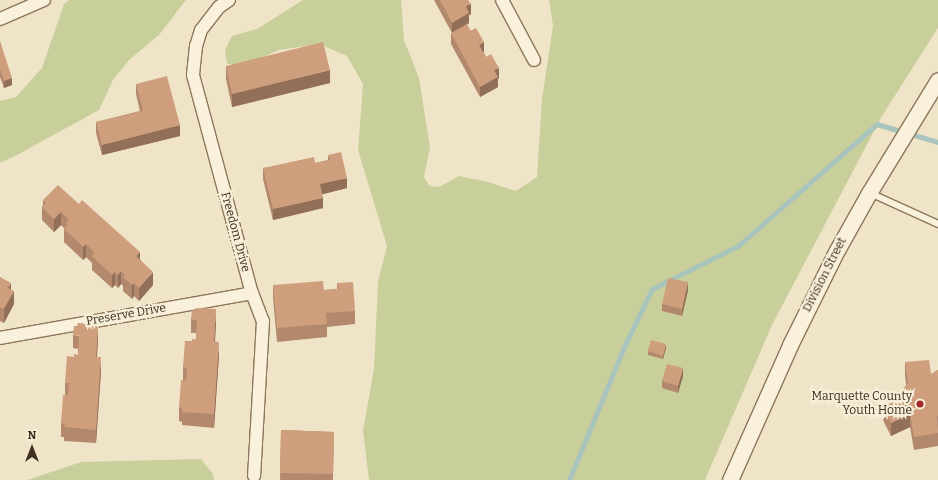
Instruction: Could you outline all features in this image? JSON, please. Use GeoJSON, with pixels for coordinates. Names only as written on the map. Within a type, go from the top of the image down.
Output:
{"type":"FeatureCollection","features":[{"type":"Feature","properties":{"kind":"street"},"geometry":{"type":"LineString","coordinates":[[0,20],[44,0]]}},
{"type":"Feature","properties":{"kind":"street","name":"Freedom Drive"},"geometry":{"type":"LineString","coordinates":[[229,0],[219,6],[201,30],[196,46],[192,75],[252,292],[263,321],[254,476]]}},
{"type":"Feature","properties":{"kind":"street"},"geometry":{"type":"LineString","coordinates":[[502,0],[534,60]]}},
{"type":"Feature","properties":{"kind":"street","name":"Division Street"},"geometry":{"type":"LineString","coordinates":[[730,480],[790,345],[836,252],[869,193],[938,80]]}},
{"type":"Feature","properties":{"kind":"street","name":"Preserve Drive"},"geometry":{"type":"LineString","coordinates":[[0,338],[252,292]]}},
{"type":"Feature","properties":{"kind":"lane"},"geometry":{"type":"LineString","coordinates":[[869,193],[938,224]]}},
{"type":"Feature","properties":{"kind":"green space"},"geometry":{"type":"Polygon","coordinates":[[[69,0],[186,0],[159,35],[129,60],[113,80],[99,110],[0,163],[0,101],[16,97],[42,68],[64,4],[69,0]]]}},
{"type":"Feature","properties":{"kind":"green space"},"geometry":{"type":"Polygon","coordinates":[[[303,0],[401,0],[404,40],[419,78],[430,147],[424,177],[429,186],[439,187],[459,176],[488,182],[516,191],[537,177],[542,99],[553,26],[549,0],[938,0],[938,28],[882,116],[772,325],[705,480],[369,480],[363,431],[374,369],[378,282],[387,246],[358,150],[363,84],[347,56],[319,44],[279,50],[245,65],[227,64],[225,50],[232,36],[257,29],[303,0]]]}},
{"type":"Feature","properties":{"kind":"green space"},"geometry":{"type":"Polygon","coordinates":[[[201,459],[213,474],[214,480],[27,480],[81,462],[201,459]]]}},
{"type":"Feature","properties":{"kind":"building"},"geometry":{"type":"Polygon","coordinates":[[[440,0],[468,0],[471,4],[466,6],[469,13],[452,23],[440,0]]]}},
{"type":"Feature","properties":{"kind":"building"},"geometry":{"type":"Polygon","coordinates":[[[467,24],[470,31],[476,28],[484,42],[479,45],[486,57],[491,54],[499,68],[494,70],[498,77],[480,87],[451,33],[467,24]]]}},
{"type":"Feature","properties":{"kind":"building"},"geometry":{"type":"Polygon","coordinates":[[[0,41],[12,78],[4,81],[0,70],[0,41]]]}},
{"type":"Feature","properties":{"kind":"building"},"geometry":{"type":"Polygon","coordinates":[[[323,42],[330,70],[232,94],[226,66],[323,42]]]}},
{"type":"Feature","properties":{"kind":"building"},"geometry":{"type":"Polygon","coordinates":[[[167,76],[180,125],[102,145],[96,122],[143,111],[136,84],[167,76]]]}},
{"type":"Feature","properties":{"kind":"building"},"geometry":{"type":"Polygon","coordinates":[[[341,152],[347,178],[320,184],[323,198],[273,209],[263,168],[314,157],[315,163],[330,160],[328,155],[341,152]]]}},
{"type":"Feature","properties":{"kind":"building"},"geometry":{"type":"Polygon","coordinates":[[[58,185],[79,204],[82,200],[140,252],[136,256],[153,272],[139,288],[134,283],[132,285],[123,277],[125,275],[121,271],[118,275],[115,272],[112,275],[92,256],[95,253],[86,244],[83,247],[64,229],[69,220],[61,212],[54,219],[42,207],[46,203],[43,200],[58,185]]]}},
{"type":"Feature","properties":{"kind":"building"},"geometry":{"type":"Polygon","coordinates":[[[0,277],[11,283],[8,288],[14,291],[4,309],[0,307],[0,277]]]}},
{"type":"Feature","properties":{"kind":"building"},"geometry":{"type":"Polygon","coordinates":[[[668,278],[688,282],[682,309],[662,304],[668,278]]]}},
{"type":"Feature","properties":{"kind":"building"},"geometry":{"type":"Polygon","coordinates":[[[323,281],[324,290],[338,289],[337,283],[353,282],[355,311],[326,313],[327,324],[277,328],[273,285],[323,281]]]}},
{"type":"Feature","properties":{"kind":"building"},"geometry":{"type":"Polygon","coordinates":[[[196,308],[216,309],[214,341],[219,342],[214,414],[182,412],[182,408],[179,408],[181,380],[186,380],[187,368],[183,367],[185,341],[192,341],[192,339],[196,339],[197,320],[191,319],[192,310],[195,311],[196,308]]]}},
{"type":"Feature","properties":{"kind":"building"},"geometry":{"type":"Polygon","coordinates":[[[78,323],[98,324],[96,357],[101,357],[96,430],[64,427],[65,424],[61,424],[63,395],[68,395],[69,383],[65,383],[67,356],[74,357],[74,354],[78,355],[79,335],[73,335],[74,326],[77,326],[78,323]]]}},
{"type":"Feature","properties":{"kind":"building"},"geometry":{"type":"Polygon","coordinates":[[[651,340],[666,344],[663,356],[648,351],[651,340]]]}},
{"type":"Feature","properties":{"kind":"building","name":"Marquette County Youth Home"},"geometry":{"type":"Polygon","coordinates":[[[929,360],[931,374],[938,370],[938,433],[914,437],[910,414],[891,423],[883,407],[898,400],[908,382],[905,362],[929,360]]]}},
{"type":"Feature","properties":{"kind":"building"},"geometry":{"type":"Polygon","coordinates":[[[667,364],[683,368],[678,386],[662,381],[667,364]]]}},
{"type":"Feature","properties":{"kind":"building"},"geometry":{"type":"Polygon","coordinates":[[[281,430],[334,432],[333,474],[280,473],[281,430]]]}},
{"type":"Feature","properties":{"kind":"waterway"},"geometry":{"type":"LineString","coordinates":[[569,480],[625,345],[652,289],[738,246],[877,124],[938,142]]}},
{"type":"Feature","properties":{"kind":"place","name":"Marquette County Youth Home"},"geometry":{"type":"Point","coordinates":[920,404]}}]}
